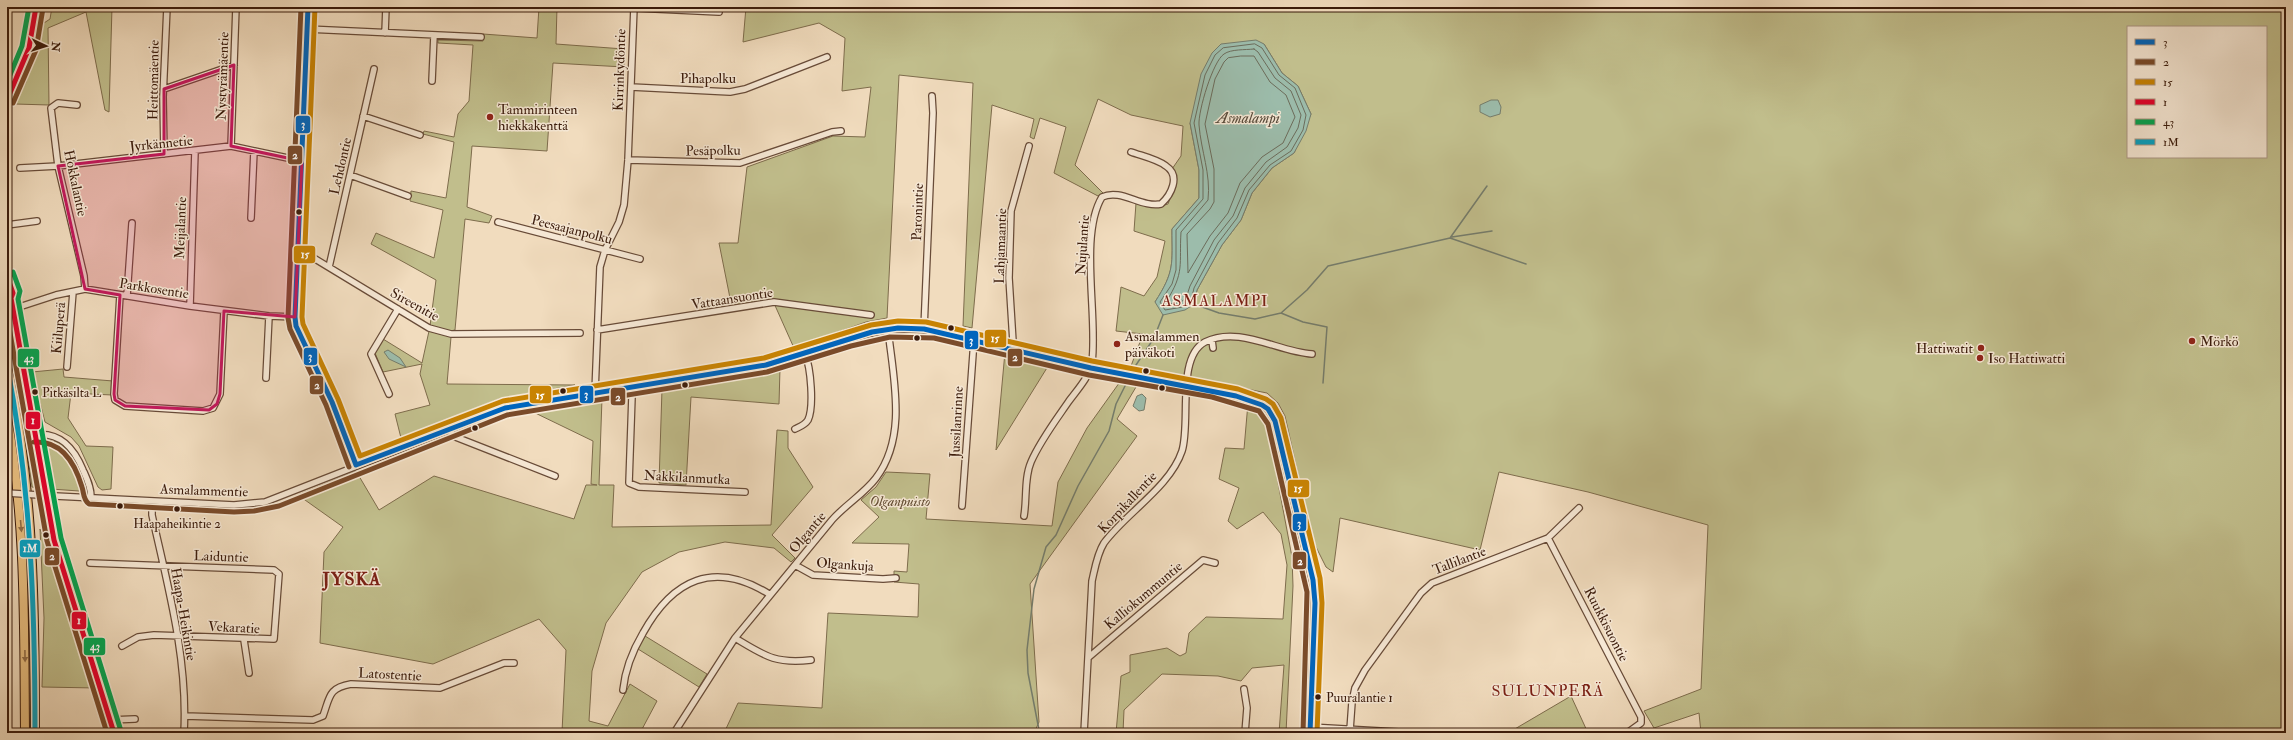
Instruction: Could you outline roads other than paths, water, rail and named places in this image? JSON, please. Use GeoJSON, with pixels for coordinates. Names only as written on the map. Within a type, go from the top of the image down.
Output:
{"type":"FeatureCollection","features":[{"type":"Feature","properties":{"kind":"highway"},"geometry":{"type":"LineString","coordinates":[[7,365],[22,452],[33,562],[35,733]]}},
{"type":"Feature","properties":{"kind":"highway"},"geometry":{"type":"LineString","coordinates":[[7,417],[14,460],[22,547],[25,733]]}},
{"type":"Feature","properties":{"kind":"main road"},"geometry":{"type":"LineString","coordinates":[[7,100],[29,48],[36,7]]}},
{"type":"Feature","properties":{"kind":"main road"},"geometry":{"type":"LineString","coordinates":[[7,276],[12,287],[11,298],[34,435],[57,553],[58,566],[63,575],[113,731]]}},
{"type":"Feature","properties":{"kind":"main road"},"geometry":{"type":"LineString","coordinates":[[7,290],[11,298]]}},
{"type":"Feature","properties":{"kind":"street","name":"Heittomäentie"},"geometry":{"type":"LineString","coordinates":[[164,154],[164,89],[167,7]]}},
{"type":"Feature","properties":{"kind":"street","name":"Nystyrämäentie"},"geometry":{"type":"LineString","coordinates":[[231,146],[236,7]]}},
{"type":"Feature","properties":{"kind":"street"},"geometry":{"type":"LineString","coordinates":[[308,7],[294,317],[296,326],[332,402],[356,465]]}},
{"type":"Feature","properties":{"kind":"street"},"geometry":{"type":"LineString","coordinates":[[385,33],[386,7]]}},
{"type":"Feature","properties":{"kind":"street"},"geometry":{"type":"LineString","coordinates":[[634,8],[719,12]]}},
{"type":"Feature","properties":{"kind":"street","name":"Kirrinkydöntie"},"geometry":{"type":"LineString","coordinates":[[595,392],[600,267],[605,250],[619,222],[624,205],[628,160],[634,8]]}},
{"type":"Feature","properties":{"kind":"street"},"geometry":{"type":"LineString","coordinates":[[307,29],[481,37]]}},
{"type":"Feature","properties":{"kind":"street"},"geometry":{"type":"LineString","coordinates":[[432,80],[434,35]]}},
{"type":"Feature","properties":{"kind":"street","name":"Pihapolku"},"geometry":{"type":"LineString","coordinates":[[631,87],[730,92],[745,89],[827,57]]}},
{"type":"Feature","properties":{"kind":"street"},"geometry":{"type":"LineString","coordinates":[[164,89],[234,65]]}},
{"type":"Feature","properties":{"kind":"street","name":"Lehdontie"},"geometry":{"type":"LineString","coordinates":[[329,267],[374,69]]}},
{"type":"Feature","properties":{"kind":"street","name":"Paronintie"},"geometry":{"type":"LineString","coordinates":[[924,329],[932,96]]}},
{"type":"Feature","properties":{"kind":"street","name":"Hokkalantie"},"geometry":{"type":"LineString","coordinates":[[76,105],[58,103],[52,106],[58,166],[84,276],[85,289]]}},
{"type":"Feature","properties":{"kind":"street"},"geometry":{"type":"LineString","coordinates":[[363,116],[420,135]]}},
{"type":"Feature","properties":{"kind":"street","name":"Pesäpolku"},"geometry":{"type":"LineString","coordinates":[[628,160],[740,163],[832,132],[841,131]]}},
{"type":"Feature","properties":{"kind":"street","name":"Jyrkännetie"},"geometry":{"type":"LineString","coordinates":[[20,168],[58,166],[231,146],[302,161]]}},
{"type":"Feature","properties":{"kind":"street","name":"Lahjamaantie"},"geometry":{"type":"LineString","coordinates":[[1011,349],[1013,342],[1009,278],[1011,211],[1029,146]]}},
{"type":"Feature","properties":{"kind":"street","name":"Meijalantie"},"geometry":{"type":"LineString","coordinates":[[190,306],[195,151]]}},
{"type":"Feature","properties":{"kind":"street"},"geometry":{"type":"LineString","coordinates":[[251,218],[254,151]]}},
{"type":"Feature","properties":{"kind":"street","name":"Nujulantie"},"geometry":{"type":"LineString","coordinates":[[1091,368],[1092,240],[1094,218],[1099,202],[1102,197],[1114,194],[1146,204],[1161,204],[1170,194],[1174,183],[1171,172],[1167,166],[1131,152]]}},
{"type":"Feature","properties":{"kind":"street"},"geometry":{"type":"LineString","coordinates":[[350,175],[408,196]]}},
{"type":"Feature","properties":{"kind":"street"},"geometry":{"type":"LineString","coordinates":[[7,225],[37,221]]}},
{"type":"Feature","properties":{"kind":"street","name":"Peesaajanpolku"},"geometry":{"type":"LineString","coordinates":[[498,222],[640,259]]}},
{"type":"Feature","properties":{"kind":"street"},"geometry":{"type":"LineString","coordinates":[[127,296],[132,224]]}},
{"type":"Feature","properties":{"kind":"street","name":"Sireenitie"},"geometry":{"type":"LineString","coordinates":[[298,253],[307,254],[428,328],[451,334],[580,333]]}},
{"type":"Feature","properties":{"kind":"street","name":"Parkkosentie"},"geometry":{"type":"LineString","coordinates":[[13,309],[85,289],[190,306],[269,316],[294,317]]}},
{"type":"Feature","properties":{"kind":"street","name":"Kiiluperä"},"geometry":{"type":"LineString","coordinates":[[67,367],[73,292]]}},
{"type":"Feature","properties":{"kind":"street"},"geometry":{"type":"LineString","coordinates":[[120,295],[114,394],[115,400],[125,406],[203,410],[213,408],[220,394],[224,310]]}},
{"type":"Feature","properties":{"kind":"street","name":"Vattaansuontie"},"geometry":{"type":"LineString","coordinates":[[597,330],[774,302],[871,315]]}},
{"type":"Feature","properties":{"kind":"street"},"geometry":{"type":"LineString","coordinates":[[389,394],[370,354],[398,309]]}},
{"type":"Feature","properties":{"kind":"street"},"geometry":{"type":"LineString","coordinates":[[266,378],[269,316]]}},
{"type":"Feature","properties":{"kind":"street","name":"Asmalammentie"},"geometry":{"type":"LineString","coordinates":[[7,493],[234,505],[265,502],[356,465],[505,408],[766,365],[805,354],[854,337],[888,329],[924,329],[1091,368],[1186,385],[1254,401],[1268,409],[1275,421],[1314,591],[1310,730]]}},
{"type":"Feature","properties":{"kind":"street","name":"Olgantie"},"geometry":{"type":"LineString","coordinates":[[674,733],[735,638],[769,594],[842,508],[876,478],[890,451],[895,431],[895,400],[888,329]]}},
{"type":"Feature","properties":{"kind":"street"},"geometry":{"type":"LineString","coordinates":[[1213,348],[1212,340],[1238,337],[1312,354]]}},
{"type":"Feature","properties":{"kind":"street","name":"Jussilanrinne"},"geometry":{"type":"LineString","coordinates":[[962,506],[974,340]]}},
{"type":"Feature","properties":{"kind":"street","name":"Korpikallentie"},"geometry":{"type":"LineString","coordinates":[[1084,733],[1092,581],[1096,561],[1104,544],[1174,469],[1182,451],[1186,431],[1186,385],[1193,355],[1196,349],[1212,340]]}},
{"type":"Feature","properties":{"kind":"street"},"geometry":{"type":"LineString","coordinates":[[795,428],[805,424],[809,416],[811,372],[805,354]]}},
{"type":"Feature","properties":{"kind":"street"},"geometry":{"type":"LineString","coordinates":[[1024,516],[1027,476],[1031,461],[1055,421],[1091,368]]}},
{"type":"Feature","properties":{"kind":"street","name":"Nakkilanmutka"},"geometry":{"type":"LineString","coordinates":[[630,387],[632,396],[629,483],[639,487],[745,492]]}},
{"type":"Feature","properties":{"kind":"street"},"geometry":{"type":"LineString","coordinates":[[450,429],[453,436],[555,476]]}},
{"type":"Feature","properties":{"kind":"street"},"geometry":{"type":"LineString","coordinates":[[34,435],[53,435],[70,446],[89,483],[91,497]]}},
{"type":"Feature","properties":{"kind":"street","name":"Haapa-Heikintie"},"geometry":{"type":"LineString","coordinates":[[152,501],[152,515],[179,636],[185,716],[184,733]]}},
{"type":"Feature","properties":{"kind":"street","name":"Tallilantie"},"geometry":{"type":"LineString","coordinates":[[1350,730],[1352,702],[1355,688],[1365,670],[1421,593],[1432,583],[1548,538],[1579,508]]}},
{"type":"Feature","properties":{"kind":"street","name":"Ruukkisuontie"},"geometry":{"type":"LineString","coordinates":[[1548,538],[1640,717],[1641,723],[1627,733]]}},
{"type":"Feature","properties":{"kind":"street","name":"Kalliokummuntie"},"geometry":{"type":"LineString","coordinates":[[1089,657],[1203,560],[1215,563]]}},
{"type":"Feature","properties":{"kind":"street","name":"Laiduntie"},"geometry":{"type":"LineString","coordinates":[[90,563],[274,570],[278,572],[280,577],[274,639]]}},
{"type":"Feature","properties":{"kind":"street","name":"Olgankuja"},"geometry":{"type":"LineString","coordinates":[[795,565],[812,576],[883,579],[896,578]]}},
{"type":"Feature","properties":{"kind":"street"},"geometry":{"type":"LineString","coordinates":[[624,690],[624,677],[637,644],[657,611],[679,588],[703,579],[726,578],[750,583],[769,594]]}},
{"type":"Feature","properties":{"kind":"street","name":"Vekaratie"},"geometry":{"type":"LineString","coordinates":[[122,646],[142,636],[179,636],[244,640],[274,639]]}},
{"type":"Feature","properties":{"kind":"street"},"geometry":{"type":"LineString","coordinates":[[735,638],[773,659],[797,662],[811,660]]}},
{"type":"Feature","properties":{"kind":"street"},"geometry":{"type":"LineString","coordinates":[[244,640],[249,673]]}},
{"type":"Feature","properties":{"kind":"street","name":"Latostentie"},"geometry":{"type":"LineString","coordinates":[[185,716],[313,720],[323,716],[330,695],[343,685],[351,684],[440,688],[504,663],[514,663]]}},
{"type":"Feature","properties":{"kind":"street"},"geometry":{"type":"LineString","coordinates":[[1244,689],[1247,708],[1246,733]]}},
{"type":"Feature","properties":{"kind":"street"},"geometry":{"type":"LineString","coordinates":[[110,720],[135,719]]}},
{"type":"Feature","properties":{"kind":"street"},"geometry":{"type":"LineString","coordinates":[[1310,730],[1416,733]]}},
{"type":"Feature","properties":{"kind":"street"},"geometry":{"type":"LineString","coordinates":[[99,733],[113,731]]}},
{"type":"Feature","properties":{"kind":"water","name":"Asmalampi"},"geometry":{"type":"Polygon","coordinates":[[[1256,40],[1264,44],[1282,73],[1298,86],[1311,114],[1306,131],[1294,153],[1272,168],[1252,193],[1241,220],[1222,245],[1197,290],[1194,304],[1185,310],[1163,315],[1155,302],[1166,282],[1171,267],[1172,229],[1199,198],[1199,170],[1190,123],[1201,74],[1212,53],[1221,44],[1256,40]]]}},
{"type":"Feature","properties":{"kind":"water"},"geometry":{"type":"Polygon","coordinates":[[[1491,100],[1498,100],[1501,107],[1500,114],[1490,117],[1480,112],[1480,105],[1491,100]]]}},
{"type":"Feature","properties":{"kind":"water"},"geometry":{"type":"Polygon","coordinates":[[[388,350],[400,358],[406,367],[389,359],[384,352],[388,350]]]}},
{"type":"Feature","properties":{"kind":"water"},"geometry":{"type":"Polygon","coordinates":[[[1142,394],[1146,398],[1144,410],[1139,411],[1133,406],[1137,396],[1142,394]]]}},
{"type":"Feature","properties":{"kind":"waterway"},"geometry":{"type":"LineString","coordinates":[[1194,304],[1219,313],[1255,319],[1281,313],[1307,290],[1328,266],[1450,238],[1487,186]]}},
{"type":"Feature","properties":{"kind":"waterway"},"geometry":{"type":"LineString","coordinates":[[1452,237],[1492,231]]}},
{"type":"Feature","properties":{"kind":"waterway"},"geometry":{"type":"LineString","coordinates":[[1450,238],[1526,264]]}},
{"type":"Feature","properties":{"kind":"waterway"},"geometry":{"type":"LineString","coordinates":[[1281,313],[1303,322],[1327,327],[1323,383]]}},
{"type":"Feature","properties":{"kind":"waterway"},"geometry":{"type":"LineString","coordinates":[[1136,365],[1154,338],[1163,315]]}},
{"type":"Feature","properties":{"kind":"waterway"},"geometry":{"type":"LineString","coordinates":[[1038,733],[1039,730],[1028,673],[1027,650],[1034,589],[1046,547],[1056,535],[1078,486],[1109,431],[1116,404],[1128,380]]}},
{"type":"Feature","properties":{"kind":"place","name":"Tammirinteen hiekkakenttä"},"geometry":{"type":"Point","coordinates":[490,117]}},
{"type":"Feature","properties":{"kind":"place","name":"Mörkö"},"geometry":{"type":"Point","coordinates":[2192,341]}},
{"type":"Feature","properties":{"kind":"place","name":"Asmalammen päiväkoti"},"geometry":{"type":"Point","coordinates":[1117,344]}},
{"type":"Feature","properties":{"kind":"place","name":"Hattiwatit"},"geometry":{"type":"Point","coordinates":[1981,348]}},
{"type":"Feature","properties":{"kind":"place","name":"Iso Hattiwatti"},"geometry":{"type":"Point","coordinates":[1980,358]}},
{"type":"Feature","properties":{"kind":"place","name":"Pitkäsilta L"},"geometry":{"type":"Point","coordinates":[35,392]}},
{"type":"Feature","properties":{"kind":"place","name":"Haapaheikintie 2"},"geometry":{"type":"Point","coordinates":[177,509]}},
{"type":"Feature","properties":{"kind":"place","name":"Puuralantie 1"},"geometry":{"type":"Point","coordinates":[1318,697]}},
{"type":"Feature","properties":{"kind":"district","name":"ASMALAMPI"},"geometry":{"type":"Point","coordinates":[1215,300]}},
{"type":"Feature","properties":{"kind":"district","name":"JYSKÄ"},"geometry":{"type":"Point","coordinates":[352,579]}},
{"type":"Feature","properties":{"kind":"district","name":"SULUNPERÄ"},"geometry":{"type":"Point","coordinates":[1548,690]}},
{"type":"Feature","properties":{"kind":"park label","name":"Olganpuisto"},"geometry":{"type":"Point","coordinates":[900,501]}}]}
